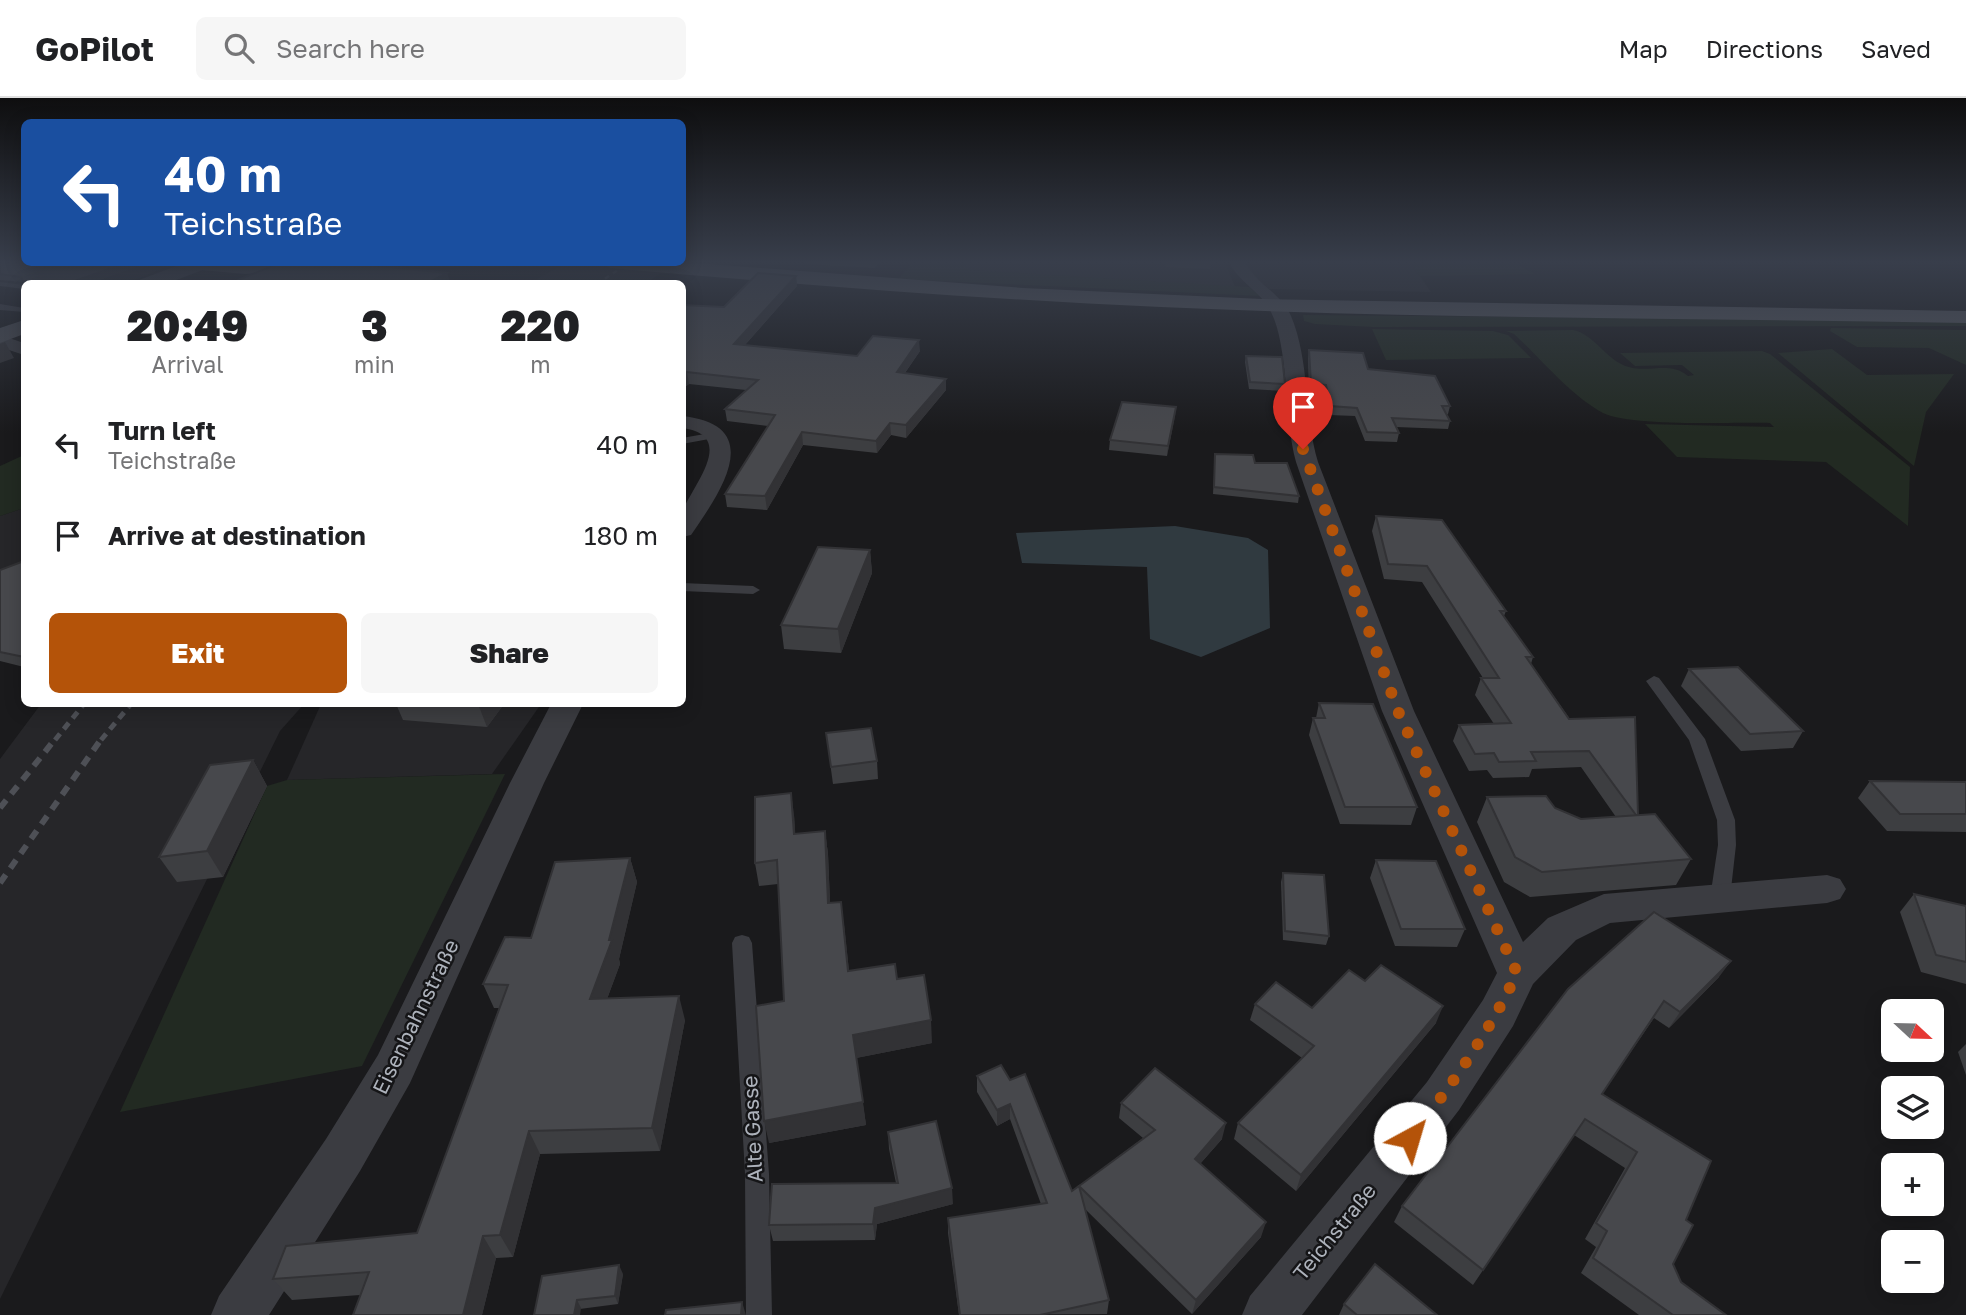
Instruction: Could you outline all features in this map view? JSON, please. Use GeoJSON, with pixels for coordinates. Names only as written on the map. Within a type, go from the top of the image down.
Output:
{"type":"FeatureCollection","features":[{"type":"Feature","properties":{"kind":"main road"},"geometry":{"type":"LineString","coordinates":[[0,338],[21,328]]}},
{"type":"Feature","properties":{"kind":"street"},"geometry":{"type":"LineString","coordinates":[[1284,319],[1299,438],[1307,463],[1398,711],[1517,973]]}},
{"type":"Feature","properties":{"kind":"street"},"geometry":{"type":"LineString","coordinates":[[0,338],[21,348]]}},
{"type":"Feature","properties":{"kind":"street"},"geometry":{"type":"LineString","coordinates":[[686,423],[704,425],[716,435],[720,451],[719,473],[686,524]]}},
{"type":"Feature","properties":{"kind":"street","name":"Eisenbahnstraße"},"geometry":{"type":"LineString","coordinates":[[238,1315],[343,1155],[394,1069],[527,783],[565,707]]}},
{"type":"Feature","properties":{"kind":"street","name":"Teichstraße"},"geometry":{"type":"LineString","coordinates":[[1269,1315],[1443,1096],[1498,1013],[1517,973],[1562,929],[1604,909],[1827,889]]}},
{"type":"Feature","properties":{"kind":"lane"},"geometry":{"type":"LineString","coordinates":[[686,440],[716,435]]}},
{"type":"Feature","properties":{"kind":"lane"},"geometry":{"type":"LineString","coordinates":[[686,587],[753,590]]}},
{"type":"Feature","properties":{"kind":"lane"},"geometry":{"type":"LineString","coordinates":[[1654,681],[1697,739],[1726,820],[1727,845],[1720,898]]}},
{"type":"Feature","properties":{"kind":"lane","name":"Alte Gasse"},"geometry":{"type":"LineString","coordinates":[[742,943],[757,1174],[759,1315]]}},
{"type":"Feature","properties":{"kind":"shaded area"},"geometry":{"type":"Polygon","coordinates":[[[1304,319],[1722,319],[1966,321],[1966,326],[1373,327],[1304,321],[1304,319]]]}},
{"type":"Feature","properties":{"kind":"shaded area"},"geometry":{"type":"Polygon","coordinates":[[[1831,328],[1966,330],[1966,365],[1929,348],[1857,347],[1830,331],[1831,328]]]}},
{"type":"Feature","properties":{"kind":"shaded area"},"geometry":{"type":"Polygon","coordinates":[[[1372,329],[1493,331],[1508,335],[1531,358],[1386,360],[1372,329]]]}},
{"type":"Feature","properties":{"kind":"shaded area"},"geometry":{"type":"Polygon","coordinates":[[[1506,331],[1581,332],[1621,364],[1637,368],[1674,369],[1688,376],[1694,375],[1682,365],[1635,366],[1620,353],[1762,351],[1770,354],[1910,467],[1908,526],[1826,462],[1677,457],[1645,424],[1774,427],[1770,423],[1636,420],[1603,413],[1579,397],[1514,334],[1506,331]]]}},
{"type":"Feature","properties":{"kind":"shaded area"},"geometry":{"type":"Polygon","coordinates":[[[1832,349],[1867,375],[1954,374],[1926,412],[1914,466],[1778,353],[1832,349]]]}},
{"type":"Feature","properties":{"kind":"shaded area"},"geometry":{"type":"Polygon","coordinates":[[[21,456],[21,509],[0,516],[0,466],[21,456]]]}},
{"type":"Feature","properties":{"kind":"shaded area"},"geometry":{"type":"Polygon","coordinates":[[[21,509],[21,592],[0,600],[0,516],[21,509]]]}},
{"type":"Feature","properties":{"kind":"shaded area"},"geometry":{"type":"Polygon","coordinates":[[[1175,526],[1248,538],[1268,550],[1270,628],[1201,657],[1150,639],[1147,567],[1022,563],[1016,533],[1175,526]]]}},
{"type":"Feature","properties":{"kind":"shaded area"},"geometry":{"type":"Polygon","coordinates":[[[39,707],[301,707],[280,731],[0,1299],[0,759],[39,707]]]}},
{"type":"Feature","properties":{"kind":"shaded area"},"geometry":{"type":"Polygon","coordinates":[[[320,707],[539,707],[492,774],[287,780],[320,707]]]}},
{"type":"Feature","properties":{"kind":"shaded area"},"geometry":{"type":"Polygon","coordinates":[[[505,774],[362,1066],[120,1112],[267,786],[287,780],[505,774]]]}},
{"type":"Feature","properties":{"kind":"building"},"geometry":{"type":"Polygon","coordinates":[[[686,319],[757,319],[734,344],[857,356],[873,336],[919,340],[897,372],[946,379],[906,425],[890,423],[876,441],[802,432],[765,496],[725,494],[775,415],[725,409],[758,380],[687,372],[686,319]]]}},
{"type":"Feature","properties":{"kind":"building"},"geometry":{"type":"Polygon","coordinates":[[[1309,350],[1363,353],[1368,369],[1435,376],[1450,406],[1442,406],[1450,421],[1392,418],[1399,433],[1367,432],[1357,408],[1330,406],[1326,385],[1311,384],[1309,350]]]}},
{"type":"Feature","properties":{"kind":"building"},"geometry":{"type":"Polygon","coordinates":[[[1246,356],[1282,357],[1285,384],[1250,382],[1246,356]]]}},
{"type":"Feature","properties":{"kind":"building"},"geometry":{"type":"Polygon","coordinates":[[[1122,402],[1176,407],[1168,446],[1110,440],[1122,402]]]}},
{"type":"Feature","properties":{"kind":"building"},"geometry":{"type":"Polygon","coordinates":[[[1215,454],[1253,455],[1255,463],[1287,463],[1299,496],[1214,487],[1215,454]]]}},
{"type":"Feature","properties":{"kind":"building"},"geometry":{"type":"Polygon","coordinates":[[[1376,516],[1442,520],[1506,611],[1500,611],[1533,657],[1526,657],[1569,719],[1635,717],[1638,815],[1589,751],[1531,752],[1536,761],[1499,762],[1494,753],[1475,754],[1459,725],[1511,723],[1481,678],[1499,678],[1427,566],[1388,564],[1376,516]]]}},
{"type":"Feature","properties":{"kind":"building"},"geometry":{"type":"Polygon","coordinates":[[[818,547],[870,550],[838,629],[781,625],[818,547]]]}},
{"type":"Feature","properties":{"kind":"building"},"geometry":{"type":"Polygon","coordinates":[[[21,562],[21,656],[0,652],[0,570],[21,562]]]}},
{"type":"Feature","properties":{"kind":"building"},"geometry":{"type":"Polygon","coordinates":[[[1738,667],[1803,731],[1750,734],[1689,669],[1738,667]]]}},
{"type":"Feature","properties":{"kind":"building"},"geometry":{"type":"Polygon","coordinates":[[[1319,703],[1373,704],[1417,807],[1345,807],[1313,718],[1325,718],[1319,703]]]}},
{"type":"Feature","properties":{"kind":"building"},"geometry":{"type":"Polygon","coordinates":[[[871,728],[877,761],[831,767],[826,733],[871,728]]]}},
{"type":"Feature","properties":{"kind":"building"},"geometry":{"type":"Polygon","coordinates":[[[253,760],[207,851],[159,857],[210,765],[253,760]]]}},
{"type":"Feature","properties":{"kind":"building"},"geometry":{"type":"Polygon","coordinates":[[[1870,781],[1966,782],[1966,814],[1900,814],[1870,781]]]}},
{"type":"Feature","properties":{"kind":"building"},"geometry":{"type":"Polygon","coordinates":[[[791,793],[794,834],[825,831],[828,903],[841,902],[848,971],[895,964],[897,979],[924,975],[931,1020],[853,1035],[863,1102],[764,1121],[756,1006],[784,1001],[777,860],[755,863],[755,797],[791,793]]]}},
{"type":"Feature","properties":{"kind":"building"},"geometry":{"type":"Polygon","coordinates":[[[1546,796],[1555,808],[1581,819],[1655,814],[1691,859],[1542,872],[1515,857],[1487,797],[1546,796]]]}},
{"type":"Feature","properties":{"kind":"building"},"geometry":{"type":"Polygon","coordinates":[[[630,858],[609,940],[612,940],[590,999],[679,996],[652,1128],[529,1131],[500,1235],[483,1236],[463,1315],[353,1315],[369,1272],[273,1279],[286,1246],[417,1233],[508,985],[483,984],[505,937],[531,938],[555,862],[630,858]]]}},
{"type":"Feature","properties":{"kind":"building"},"geometry":{"type":"Polygon","coordinates":[[[1376,860],[1436,861],[1465,929],[1401,929],[1376,860]]]}},
{"type":"Feature","properties":{"kind":"building"},"geometry":{"type":"Polygon","coordinates":[[[1283,873],[1324,875],[1329,936],[1285,931],[1283,873]]]}},
{"type":"Feature","properties":{"kind":"building"},"geometry":{"type":"Polygon","coordinates":[[[1914,894],[1966,906],[1966,962],[1936,955],[1914,894]]]}},
{"type":"Feature","properties":{"kind":"building"},"geometry":{"type":"Polygon","coordinates":[[[1654,912],[1731,961],[1680,1012],[1664,1001],[1602,1094],[1711,1161],[1686,1220],[1693,1225],[1673,1264],[1681,1282],[1726,1315],[1673,1315],[1593,1258],[1607,1231],[1596,1223],[1637,1152],[1585,1119],[1483,1270],[1402,1206],[1568,989],[1654,912]]]}},
{"type":"Feature","properties":{"kind":"building"},"geometry":{"type":"Polygon","coordinates":[[[1381,965],[1443,1006],[1301,1175],[1238,1123],[1314,1046],[1255,1004],[1276,982],[1312,1008],[1349,970],[1365,981],[1381,965]]]}},
{"type":"Feature","properties":{"kind":"building"},"geometry":{"type":"Polygon","coordinates":[[[1001,1065],[1010,1080],[1025,1074],[1072,1191],[1079,1186],[1109,1300],[1040,1315],[960,1315],[948,1218],[1047,1203],[1010,1104],[997,1110],[977,1076],[1001,1065]]]}},
{"type":"Feature","properties":{"kind":"building"},"geometry":{"type":"Polygon","coordinates":[[[1155,1068],[1226,1123],[1195,1159],[1266,1222],[1196,1300],[1079,1186],[1155,1130],[1121,1103],[1155,1068]]]}},
{"type":"Feature","properties":{"kind":"building"},"geometry":{"type":"Polygon","coordinates":[[[936,1121],[952,1188],[875,1208],[873,1224],[769,1225],[772,1184],[898,1183],[888,1132],[936,1121]]]}},
{"type":"Feature","properties":{"kind":"building"},"geometry":{"type":"Polygon","coordinates":[[[1375,1264],[1437,1315],[1357,1315],[1344,1304],[1375,1264]]]}},
{"type":"Feature","properties":{"kind":"building"},"geometry":{"type":"Polygon","coordinates":[[[619,1265],[615,1296],[577,1300],[574,1315],[534,1315],[542,1276],[619,1265]]]}},
{"type":"Feature","properties":{"kind":"building"},"geometry":{"type":"Polygon","coordinates":[[[742,1302],[741,1315],[665,1315],[666,1310],[742,1302]]]}},
{"type":"Feature","properties":{"kind":"railway"},"geometry":{"type":"LineString","coordinates":[[55,740],[82,707]]}},
{"type":"Feature","properties":{"kind":"railway"},"geometry":{"type":"LineString","coordinates":[[101,740],[128,707]]}},
{"type":"Feature","properties":{"kind":"railway"},"geometry":{"type":"LineString","coordinates":[[0,808],[56,738]]}},
{"type":"Feature","properties":{"kind":"railway"},"geometry":{"type":"LineString","coordinates":[[0,883],[102,738]]}},
{"type":"Feature","properties":{"kind":"route"},"geometry":{"type":"LineString","coordinates":[[1303,449],[1398,711],[1488,915],[1517,973],[1498,1013],[1443,1096],[1410,1138]]}}]}
